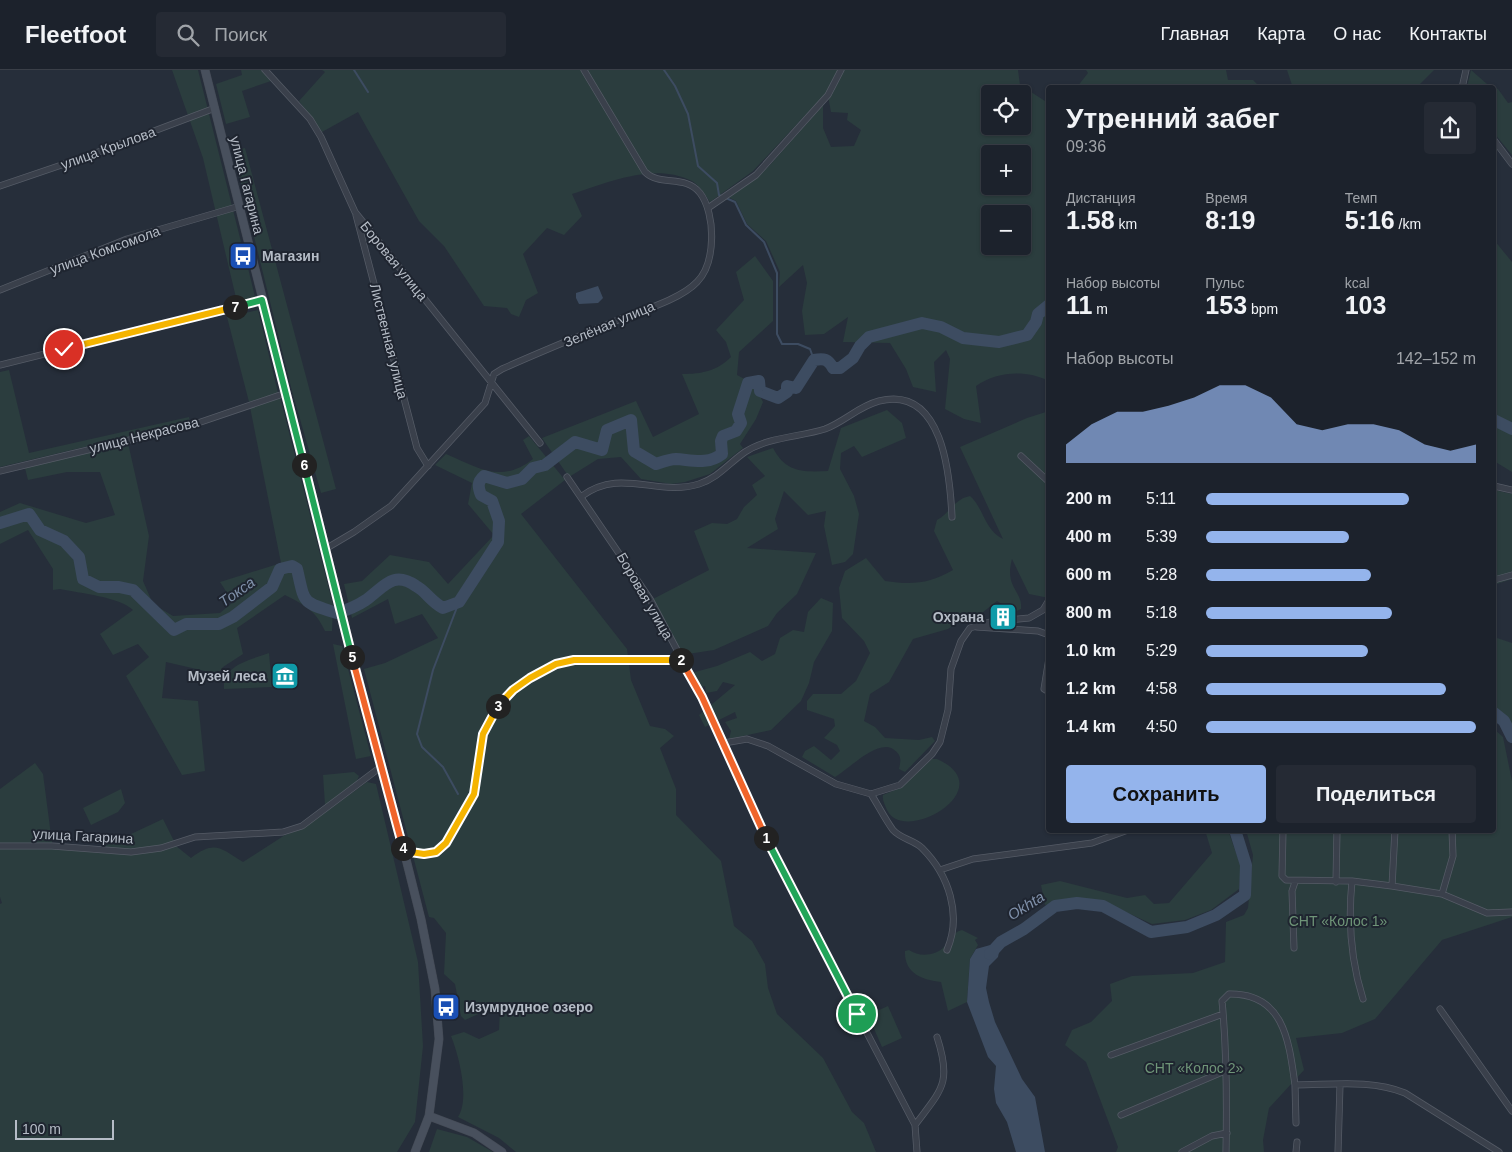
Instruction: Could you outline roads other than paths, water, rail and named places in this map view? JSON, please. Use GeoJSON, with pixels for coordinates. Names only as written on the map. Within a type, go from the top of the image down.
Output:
{"type":"FeatureCollection","features":[{"type":"Feature","properties":{"kind":"main road","name":"улица Гагарина"},"geometry":{"type":"LineString","coordinates":[[205,70],[262,300],[327,548],[343,619],[404,851],[421,919],[435,989],[439,1040],[429,1116],[415,1152]]}},
{"type":"Feature","properties":{"kind":"main road"},"geometry":{"type":"LineString","coordinates":[[429,1116],[474,1133],[502,1152]]}},
{"type":"Feature","properties":{"kind":"street","name":"Боровая улица"},"geometry":{"type":"LineString","coordinates":[[265,70],[310,119],[321,137],[355,212],[540,443]]}},
{"type":"Feature","properties":{"kind":"street","name":"Зелёная улица"},"geometry":{"type":"LineString","coordinates":[[327,548],[391,506],[486,403],[494,374],[640,312],[689,289],[698,282],[705,268],[713,229],[708,208],[692,184],[655,179],[645,172],[584,70]]}},
{"type":"Feature","properties":{"kind":"street"},"geometry":{"type":"LineString","coordinates":[[708,208],[756,174],[828,95],[841,70]]}},
{"type":"Feature","properties":{"kind":"street"},"geometry":{"type":"LineString","coordinates":[[1463,85],[1466,70]]}},
{"type":"Feature","properties":{"kind":"street","name":"улица Крылова"},"geometry":{"type":"LineString","coordinates":[[0,186],[215,108]]}},
{"type":"Feature","properties":{"kind":"street"},"geometry":{"type":"LineString","coordinates":[[1496,143],[1512,164]]}},
{"type":"Feature","properties":{"kind":"street","name":"улица Комсомола"},"geometry":{"type":"LineString","coordinates":[[0,290],[128,239],[240,206]]}},
{"type":"Feature","properties":{"kind":"street","name":"Лиственная улица"},"geometry":{"type":"LineString","coordinates":[[355,212],[417,448],[428,466]]}},
{"type":"Feature","properties":{"kind":"street"},"geometry":{"type":"LineString","coordinates":[[0,365],[262,300]]}},
{"type":"Feature","properties":{"kind":"street","name":"улица Некрасова"},"geometry":{"type":"LineString","coordinates":[[0,471],[192,426],[286,393]]}},
{"type":"Feature","properties":{"kind":"street"},"geometry":{"type":"LineString","coordinates":[[582,496],[594,487],[606,483],[621,482],[671,488],[700,483],[713,478],[746,452],[762,444],[827,428],[870,404],[890,399],[901,400],[921,409],[935,425],[950,483],[952,517]]}},
{"type":"Feature","properties":{"kind":"street"},"geometry":{"type":"LineString","coordinates":[[1021,456],[1046,479]]}},
{"type":"Feature","properties":{"kind":"street","name":"Боровая улица"},"geometry":{"type":"LineString","coordinates":[[567,477],[638,579],[702,697],[770,847],[916,1125],[917,1152]]}},
{"type":"Feature","properties":{"kind":"street"},"geometry":{"type":"LineString","coordinates":[[1496,486],[1512,490]]}},
{"type":"Feature","properties":{"kind":"street"},"geometry":{"type":"LineString","coordinates":[[1496,579],[1512,575]]}},
{"type":"Feature","properties":{"kind":"street"},"geometry":{"type":"LineString","coordinates":[[724,743],[747,739],[768,746],[836,784],[871,794],[900,785],[932,754],[940,742],[948,710],[951,669],[961,641],[970,628],[990,622],[1028,618],[1043,610],[1046,605]]}},
{"type":"Feature","properties":{"kind":"street"},"geometry":{"type":"LineString","coordinates":[[970,628],[1038,631],[1046,634]]}},
{"type":"Feature","properties":{"kind":"street"},"geometry":{"type":"LineString","coordinates":[[404,851],[424,854],[436,852],[446,843],[474,794],[483,734],[501,702],[530,678],[556,664],[574,660],[680,659]]}},
{"type":"Feature","properties":{"kind":"street"},"geometry":{"type":"LineString","coordinates":[[1046,677],[1044,689],[1046,690]]}},
{"type":"Feature","properties":{"kind":"street","name":"улица Гагарина"},"geometry":{"type":"LineString","coordinates":[[0,846],[52,846],[131,852],[162,848],[194,837],[283,832],[302,826],[382,766]]}},
{"type":"Feature","properties":{"kind":"street"},"geometry":{"type":"LineString","coordinates":[[871,794],[893,830],[922,848],[940,870],[948,888],[954,913],[954,926],[947,950]]}},
{"type":"Feature","properties":{"kind":"street"},"geometry":{"type":"LineString","coordinates":[[940,870],[973,859],[1092,843],[1120,833]]}},
{"type":"Feature","properties":{"kind":"street"},"geometry":{"type":"LineString","coordinates":[[1283,833],[1282,876],[1286,880],[1295,882],[1352,881],[1392,886],[1442,894],[1487,913],[1512,912]]}},
{"type":"Feature","properties":{"kind":"street"},"geometry":{"type":"LineString","coordinates":[[1336,882],[1337,833]]}},
{"type":"Feature","properties":{"kind":"street"},"geometry":{"type":"LineString","coordinates":[[1392,886],[1395,833]]}},
{"type":"Feature","properties":{"kind":"street"},"geometry":{"type":"LineString","coordinates":[[1442,894],[1453,856],[1452,833]]}},
{"type":"Feature","properties":{"kind":"street"},"geometry":{"type":"LineString","coordinates":[[1352,881],[1350,940],[1354,968],[1363,999]]}},
{"type":"Feature","properties":{"kind":"street"},"geometry":{"type":"LineString","coordinates":[[1294,948],[1292,891],[1295,882]]}},
{"type":"Feature","properties":{"kind":"street"},"geometry":{"type":"LineString","coordinates":[[1226,1152],[1227,1070],[1222,1001],[1229,994],[1242,994],[1262,1001],[1277,1014],[1283,1028],[1295,1085],[1296,1123]]}},
{"type":"Feature","properties":{"kind":"street"},"geometry":{"type":"LineString","coordinates":[[1440,1009],[1512,1111]]}},
{"type":"Feature","properties":{"kind":"street"},"geometry":{"type":"LineString","coordinates":[[1111,1055],[1223,1014]]}},
{"type":"Feature","properties":{"kind":"street"},"geometry":{"type":"LineString","coordinates":[[916,1125],[944,1085],[945,1065],[937,1037]]}},
{"type":"Feature","properties":{"kind":"street"},"geometry":{"type":"LineString","coordinates":[[1121,1115],[1227,1070]]}},
{"type":"Feature","properties":{"kind":"street"},"geometry":{"type":"LineString","coordinates":[[1295,1085],[1379,1085],[1405,1093],[1499,1152]]}},
{"type":"Feature","properties":{"kind":"street"},"geometry":{"type":"LineString","coordinates":[[1338,1152],[1340,1085]]}},
{"type":"Feature","properties":{"kind":"street"},"geometry":{"type":"LineString","coordinates":[[1182,1152],[1212,1136],[1227,1134]]}},
{"type":"Feature","properties":{"kind":"street"},"geometry":{"type":"LineString","coordinates":[[1296,1152],[1297,1142]]}},
{"type":"Feature","properties":{"kind":"water"},"geometry":{"type":"Polygon","coordinates":[[[598,286],[603,298],[598,303],[579,304],[576,293],[598,286]]]}},
{"type":"Feature","properties":{"kind":"water"},"geometry":{"type":"Polygon","coordinates":[[[1001,942],[998,957],[989,966],[986,988],[995,1022],[1022,1079],[1035,1097],[1045,1152],[1016,1152],[1007,1122],[996,1103],[994,1089],[996,1066],[988,1057],[967,1002],[970,959],[976,949],[1001,942]]]}},
{"type":"Feature","properties":{"kind":"waterway"},"geometry":{"type":"LineString","coordinates":[[354,70],[368,92]]}},
{"type":"Feature","properties":{"kind":"waterway"},"geometry":{"type":"LineString","coordinates":[[664,70],[675,86],[688,114],[698,166],[717,183],[719,195],[735,202],[746,225],[764,242],[777,273],[777,334],[782,344],[798,344],[810,349],[814,360]]}},
{"type":"Feature","properties":{"kind":"waterway"},"geometry":{"type":"LineString","coordinates":[[0,523],[29,514],[40,530],[64,541],[79,557],[83,579],[99,587],[119,587],[133,590],[174,630],[186,624],[219,624],[233,617],[272,587],[280,569],[292,566],[297,569],[306,600],[337,613],[363,602],[389,582],[395,580],[408,581],[420,588],[443,608],[459,602],[498,542],[499,521],[492,501],[481,495],[479,490],[479,483],[484,476],[507,483],[522,479],[533,468],[545,465],[575,442],[602,450],[607,430],[631,420],[634,451],[656,464],[674,459],[711,460],[722,454],[721,441],[723,436],[736,431],[741,423],[738,414],[748,383],[759,381],[760,391],[778,398],[787,392],[787,386],[796,388],[814,360],[825,360],[833,368],[840,368],[853,358],[860,346],[869,337],[922,323],[941,327],[963,338],[999,342],[1027,335],[1036,322],[1038,314],[1046,307]]}},
{"type":"Feature","properties":{"kind":"waterway"},"geometry":{"type":"LineString","coordinates":[[1496,421],[1512,429]]}},
{"type":"Feature","properties":{"kind":"waterway"},"geometry":{"type":"LineString","coordinates":[[458,794],[443,767],[422,747],[417,734],[433,670],[459,602]]}},
{"type":"Feature","properties":{"kind":"waterway","name":"Okhta"},"geometry":{"type":"LineString","coordinates":[[1496,715],[1504,721],[1512,737]]}},
{"type":"Feature","properties":{"kind":"waterway","name":"Okhta"},"geometry":{"type":"LineString","coordinates":[[990,954],[1001,942],[1024,929],[1055,906],[1077,903],[1103,906],[1151,932],[1187,927],[1216,915],[1245,895],[1246,865],[1236,833]]}},
{"type":"Feature","properties":{"kind":"place","name":"Магазин"},"geometry":{"type":"Point","coordinates":[243,256]}},
{"type":"Feature","properties":{"kind":"place","name":"Охрана"},"geometry":{"type":"Point","coordinates":[1003,617]}},
{"type":"Feature","properties":{"kind":"place","name":"Музей леса"},"geometry":{"type":"Point","coordinates":[285,676]}},
{"type":"Feature","properties":{"kind":"place","name":"Изумрудное озеро"},"geometry":{"type":"Point","coordinates":[446,1007]}},
{"type":"Feature","properties":{"kind":"water label","name":"Токса"},"geometry":{"type":"Point","coordinates":[237,592]}},
{"type":"Feature","properties":{"kind":"park label","name":"СНТ «Колос 1»"},"geometry":{"type":"Point","coordinates":[1338,921]}},
{"type":"Feature","properties":{"kind":"park label","name":"СНТ «Колос 2»"},"geometry":{"type":"Point","coordinates":[1194,1068]}}]}
